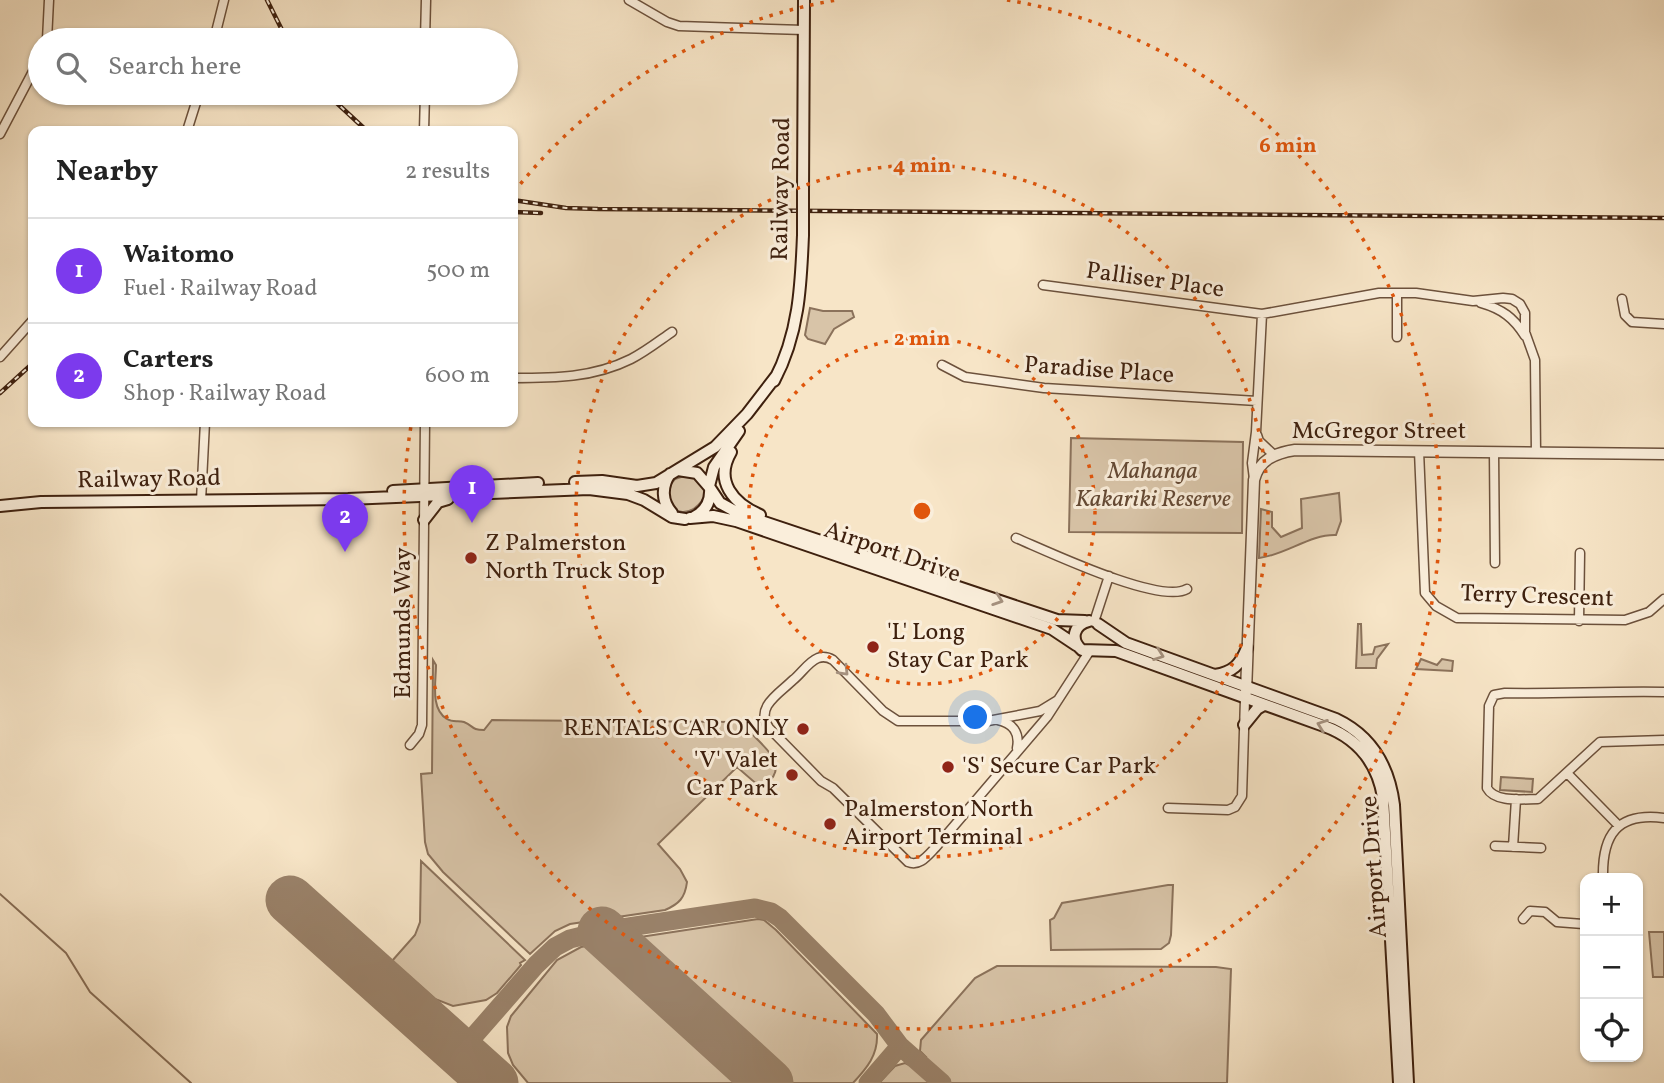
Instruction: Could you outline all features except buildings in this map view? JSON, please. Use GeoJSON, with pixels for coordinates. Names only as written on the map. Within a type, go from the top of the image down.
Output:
{"type":"FeatureCollection","features":[{"type":"Feature","properties":{"kind":"main road","name":"Railway Road"},"geometry":{"type":"LineString","coordinates":[[709,487],[714,467],[721,455],[762,402],[776,375],[790,344],[799,305],[803,235],[804,0]]}},
{"type":"Feature","properties":{"kind":"main road","name":"Railway Road"},"geometry":{"type":"LineString","coordinates":[[0,506],[41,502],[300,499],[602,481],[643,486],[656,483],[701,458],[747,414],[776,375]]}},
{"type":"Feature","properties":{"kind":"main road"},"geometry":{"type":"LineString","coordinates":[[762,402],[725,463],[727,489],[736,501],[749,510],[821,540]]}},
{"type":"Feature","properties":{"kind":"main road"},"geometry":{"type":"LineString","coordinates":[[674,471],[696,473],[709,487],[708,505],[703,511],[688,518],[678,517],[666,507],[663,492],[666,479],[674,471]]}},
{"type":"Feature","properties":{"kind":"main road","name":"Airport Drive"},"geometry":{"type":"LineString","coordinates":[[709,487],[720,503],[733,512],[1058,620],[1094,622],[1126,643],[1345,723],[1371,744],[1388,772],[1394,805],[1408,1083]]}},
{"type":"Feature","properties":{"kind":"main road","name":"Railway Road"},"geometry":{"type":"LineString","coordinates":[[424,493],[611,490],[644,500],[676,519],[688,518]]}},
{"type":"Feature","properties":{"kind":"main road"},"geometry":{"type":"LineString","coordinates":[[424,520],[438,502],[445,499],[491,497],[520,492]]}},
{"type":"Feature","properties":{"kind":"main road","name":"Airport Drive"},"geometry":{"type":"LineString","coordinates":[[688,518],[713,516],[736,521],[1052,629],[1085,649],[1121,653],[1345,735],[1361,749],[1378,776],[1383,797],[1399,1083]]}},
{"type":"Feature","properties":{"kind":"main road"},"geometry":{"type":"LineString","coordinates":[[1083,622],[1094,622],[1105,637],[1102,646],[1085,649],[1074,640],[1076,629],[1083,622]]}},
{"type":"Feature","properties":{"kind":"main road"},"geometry":{"type":"LineString","coordinates":[[1215,675],[1233,670],[1239,665],[1247,648]]}},
{"type":"Feature","properties":{"kind":"main road"},"geometry":{"type":"LineString","coordinates":[[1244,725],[1256,709],[1264,705]]}},
{"type":"Feature","properties":{"kind":"street"},"geometry":{"type":"LineString","coordinates":[[49,0],[49,28]]}},
{"type":"Feature","properties":{"kind":"street"},"geometry":{"type":"LineString","coordinates":[[217,28],[224,0]]}},
{"type":"Feature","properties":{"kind":"street"},"geometry":{"type":"LineString","coordinates":[[425,28],[426,0]]}},
{"type":"Feature","properties":{"kind":"street"},"geometry":{"type":"LineString","coordinates":[[629,0],[679,26],[804,30]]}},
{"type":"Feature","properties":{"kind":"street"},"geometry":{"type":"LineString","coordinates":[[0,134],[28,81]]}},
{"type":"Feature","properties":{"kind":"street"},"geometry":{"type":"LineString","coordinates":[[189,126],[195,105]]}},
{"type":"Feature","properties":{"kind":"street"},"geometry":{"type":"LineString","coordinates":[[424,126],[425,105]]}},
{"type":"Feature","properties":{"kind":"street","name":"Palliser Place"},"geometry":{"type":"LineString","coordinates":[[1043,285],[1262,314],[1379,293],[1473,301]]}},
{"type":"Feature","properties":{"kind":"street"},"geometry":{"type":"LineString","coordinates":[[1397,293],[1397,337]]}},
{"type":"Feature","properties":{"kind":"street"},"geometry":{"type":"LineString","coordinates":[[1473,301],[1503,298],[1516,301],[1525,313],[1528,342]]}},
{"type":"Feature","properties":{"kind":"street"},"geometry":{"type":"LineString","coordinates":[[1622,299],[1623,312],[1632,322],[1664,324]]}},
{"type":"Feature","properties":{"kind":"street"},"geometry":{"type":"LineString","coordinates":[[1473,301],[1502,310],[1517,324],[1528,342],[1535,360],[1536,453]]}},
{"type":"Feature","properties":{"kind":"street"},"geometry":{"type":"LineString","coordinates":[[1168,808],[1228,810],[1235,807],[1242,796],[1254,480],[1252,463],[1262,314]]}},
{"type":"Feature","properties":{"kind":"street"},"geometry":{"type":"LineString","coordinates":[[0,357],[28,326]]}},
{"type":"Feature","properties":{"kind":"street"},"geometry":{"type":"LineString","coordinates":[[518,377],[562,378],[597,372],[631,359],[672,332]]}},
{"type":"Feature","properties":{"kind":"street","name":"Paradise Place"},"geometry":{"type":"LineString","coordinates":[[943,365],[965,377],[1044,388],[1257,401]]}},
{"type":"Feature","properties":{"kind":"street"},"geometry":{"type":"LineString","coordinates":[[201,501],[205,427]]}},
{"type":"Feature","properties":{"kind":"street","name":"Edmunds Way"},"geometry":{"type":"LineString","coordinates":[[410,745],[422,725],[425,427]]}},
{"type":"Feature","properties":{"kind":"street"},"geometry":{"type":"LineString","coordinates":[[1256,432],[1259,441],[1274,455]]}},
{"type":"Feature","properties":{"kind":"street","name":"McGregor Street"},"geometry":{"type":"LineString","coordinates":[[1254,480],[1256,470],[1274,455],[1295,450],[1664,454]]}},
{"type":"Feature","properties":{"kind":"street","name":"Terry Crescent"},"geometry":{"type":"LineString","coordinates":[[1419,452],[1425,593],[1436,606],[1457,618],[1625,620],[1649,612],[1664,599]]}},
{"type":"Feature","properties":{"kind":"street"},"geometry":{"type":"LineString","coordinates":[[1494,452],[1496,564]]}},
{"type":"Feature","properties":{"kind":"street"},"geometry":{"type":"LineString","coordinates":[[1016,538],[1109,576],[1161,593],[1180,593],[1186,589]]}},
{"type":"Feature","properties":{"kind":"street"},"geometry":{"type":"LineString","coordinates":[[1579,621],[1580,553]]}},
{"type":"Feature","properties":{"kind":"street"},"geometry":{"type":"LineString","coordinates":[[1094,622],[1109,576]]}},
{"type":"Feature","properties":{"kind":"street"},"geometry":{"type":"LineString","coordinates":[[1017,750],[1018,736],[1012,726],[1002,721],[895,719],[883,711],[834,660],[825,657],[813,661],[783,688],[764,714],[769,728],[821,780],[833,788],[913,864],[921,862],[936,847],[1047,717],[1076,670],[1085,649]]}},
{"type":"Feature","properties":{"kind":"street"},"geometry":{"type":"LineString","coordinates":[[1664,692],[1494,695],[1489,706],[1487,788],[1493,796],[1540,799],[1600,742],[1664,740]]}},
{"type":"Feature","properties":{"kind":"street"},"geometry":{"type":"LineString","coordinates":[[988,721],[1040,711],[1058,700]]}},
{"type":"Feature","properties":{"kind":"street"},"geometry":{"type":"LineString","coordinates":[[1567,773],[1619,827]]}},
{"type":"Feature","properties":{"kind":"street"},"geometry":{"type":"LineString","coordinates":[[1513,847],[1516,799]]}},
{"type":"Feature","properties":{"kind":"street"},"geometry":{"type":"LineString","coordinates":[[1603,873],[1604,849],[1619,827],[1641,817],[1664,818]]}},
{"type":"Feature","properties":{"kind":"street"},"geometry":{"type":"LineString","coordinates":[[1495,846],[1541,848]]}},
{"type":"Feature","properties":{"kind":"street"},"geometry":{"type":"LineString","coordinates":[[1523,919],[1530,911],[1545,912],[1557,922],[1580,924]]}},
{"type":"Feature","properties":{"kind":"green space"},"geometry":{"type":"Polygon","coordinates":[[[810,308],[852,311],[854,317],[834,329],[825,344],[808,339],[805,335],[810,308]]]}},
{"type":"Feature","properties":{"kind":"green space","name":"Mahanga Kakariki Reserve"},"geometry":{"type":"Polygon","coordinates":[[[1071,438],[1243,442],[1242,533],[1069,532],[1071,438]]]}},
{"type":"Feature","properties":{"kind":"green space"},"geometry":{"type":"Polygon","coordinates":[[[687,475],[700,481],[705,488],[704,497],[699,505],[682,512],[674,509],[668,490],[675,479],[687,475]]]}},
{"type":"Feature","properties":{"kind":"green space"},"geometry":{"type":"Polygon","coordinates":[[[1339,493],[1341,521],[1336,535],[1317,538],[1259,558],[1261,509],[1272,512],[1272,527],[1281,537],[1302,528],[1301,499],[1339,493]]]}},
{"type":"Feature","properties":{"kind":"green space"},"geometry":{"type":"Polygon","coordinates":[[[1358,624],[1361,624],[1362,655],[1373,654],[1375,647],[1388,644],[1377,659],[1376,668],[1356,668],[1358,624]]]}},
{"type":"Feature","properties":{"kind":"green space"},"geometry":{"type":"Polygon","coordinates":[[[1421,659],[1437,665],[1442,659],[1453,661],[1452,671],[1416,669],[1421,659]]]}},
{"type":"Feature","properties":{"kind":"green space"},"geometry":{"type":"Polygon","coordinates":[[[433,660],[436,665],[438,709],[449,720],[464,722],[475,729],[484,730],[492,720],[736,722],[748,730],[772,756],[775,773],[765,786],[760,787],[737,767],[658,844],[680,869],[687,882],[683,896],[674,905],[665,910],[570,924],[555,931],[530,954],[443,872],[428,854],[421,774],[432,773],[433,660]]]}},
{"type":"Feature","properties":{"kind":"green space"},"geometry":{"type":"Polygon","coordinates":[[[1501,777],[1533,779],[1532,792],[1500,790],[1501,777]]]}},
{"type":"Feature","properties":{"kind":"green space"},"geometry":{"type":"Polygon","coordinates":[[[421,861],[525,960],[497,993],[486,1000],[453,1006],[435,999],[392,961],[415,935],[420,922],[421,861]]]}},
{"type":"Feature","properties":{"kind":"green space"},"geometry":{"type":"Polygon","coordinates":[[[1173,885],[1171,935],[1169,943],[1161,949],[1051,950],[1050,920],[1054,918],[1062,903],[1173,885]]]}},
{"type":"Feature","properties":{"kind":"green space"},"geometry":{"type":"Polygon","coordinates":[[[764,920],[776,930],[877,1034],[871,1061],[853,1083],[528,1083],[513,1065],[508,1053],[507,1027],[511,1016],[557,960],[581,947],[764,920]]]}},
{"type":"Feature","properties":{"kind":"green space"},"geometry":{"type":"Polygon","coordinates":[[[1649,932],[1664,932],[1664,977],[1653,977],[1649,932]]]}},
{"type":"Feature","properties":{"kind":"green space"},"geometry":{"type":"Polygon","coordinates":[[[997,966],[1231,969],[1227,1083],[951,1083],[924,1059],[926,1057],[920,1051],[921,1040],[975,978],[997,966]]]}},
{"type":"Feature","properties":{"kind":"green space"},"geometry":{"type":"Polygon","coordinates":[[[905,1063],[916,1068],[933,1083],[879,1083],[895,1066],[905,1063]]]}},
{"type":"Feature","properties":{"kind":"waterway"},"geometry":{"type":"LineString","coordinates":[[0,894],[66,953],[90,992],[191,1083]]}},
{"type":"Feature","properties":{"kind":"taxiway"},"geometry":{"type":"LineString","coordinates":[[460,1052],[536,965],[555,947],[570,939],[602,931],[755,908],[771,912],[780,918],[876,1014],[900,1046],[942,1083]]}},
{"type":"Feature","properties":{"kind":"taxiway"},"geometry":{"type":"LineString","coordinates":[[868,1083],[900,1046]]}},
{"type":"Feature","properties":{"kind":"runway"},"geometry":{"type":"LineString","coordinates":[[290,900],[494,1083]]}},
{"type":"Feature","properties":{"kind":"runway"},"geometry":{"type":"LineString","coordinates":[[602,931],[769,1083]]}},
{"type":"Feature","properties":{"kind":"railway"},"geometry":{"type":"LineString","coordinates":[[267,0],[281,28]]}},
{"type":"Feature","properties":{"kind":"railway"},"geometry":{"type":"LineString","coordinates":[[339,105],[362,126]]}},
{"type":"Feature","properties":{"kind":"railway"},"geometry":{"type":"LineString","coordinates":[[518,201],[566,208],[598,209],[1664,218]]}},
{"type":"Feature","properties":{"kind":"railway"},"geometry":{"type":"LineString","coordinates":[[518,212],[541,213]]}},
{"type":"Feature","properties":{"kind":"railway"},"geometry":{"type":"LineString","coordinates":[[0,393],[28,368]]}},
{"type":"Feature","properties":{"kind":"place","name":"Waitomo"},"geometry":{"type":"Point","coordinates":[472,523]}},
{"type":"Feature","properties":{"kind":"place","name":"Carters"},"geometry":{"type":"Point","coordinates":[345,552]}},
{"type":"Feature","properties":{"kind":"place","name":"Z Palmerston North Truck Stop"},"geometry":{"type":"Point","coordinates":[471,558]}},
{"type":"Feature","properties":{"kind":"place","name":"'L' Long Stay Car Park"},"geometry":{"type":"Point","coordinates":[873,647]}},
{"type":"Feature","properties":{"kind":"place","name":"RENTALS CAR ONLY"},"geometry":{"type":"Point","coordinates":[803,729]}},
{"type":"Feature","properties":{"kind":"place","name":"'S' Secure Car Park"},"geometry":{"type":"Point","coordinates":[948,767]}},
{"type":"Feature","properties":{"kind":"place","name":"'V' Valet Car Park"},"geometry":{"type":"Point","coordinates":[792,775]}},
{"type":"Feature","properties":{"kind":"place","name":"Palmerston North Airport Terminal"},"geometry":{"type":"Point","coordinates":[830,824]}}]}
